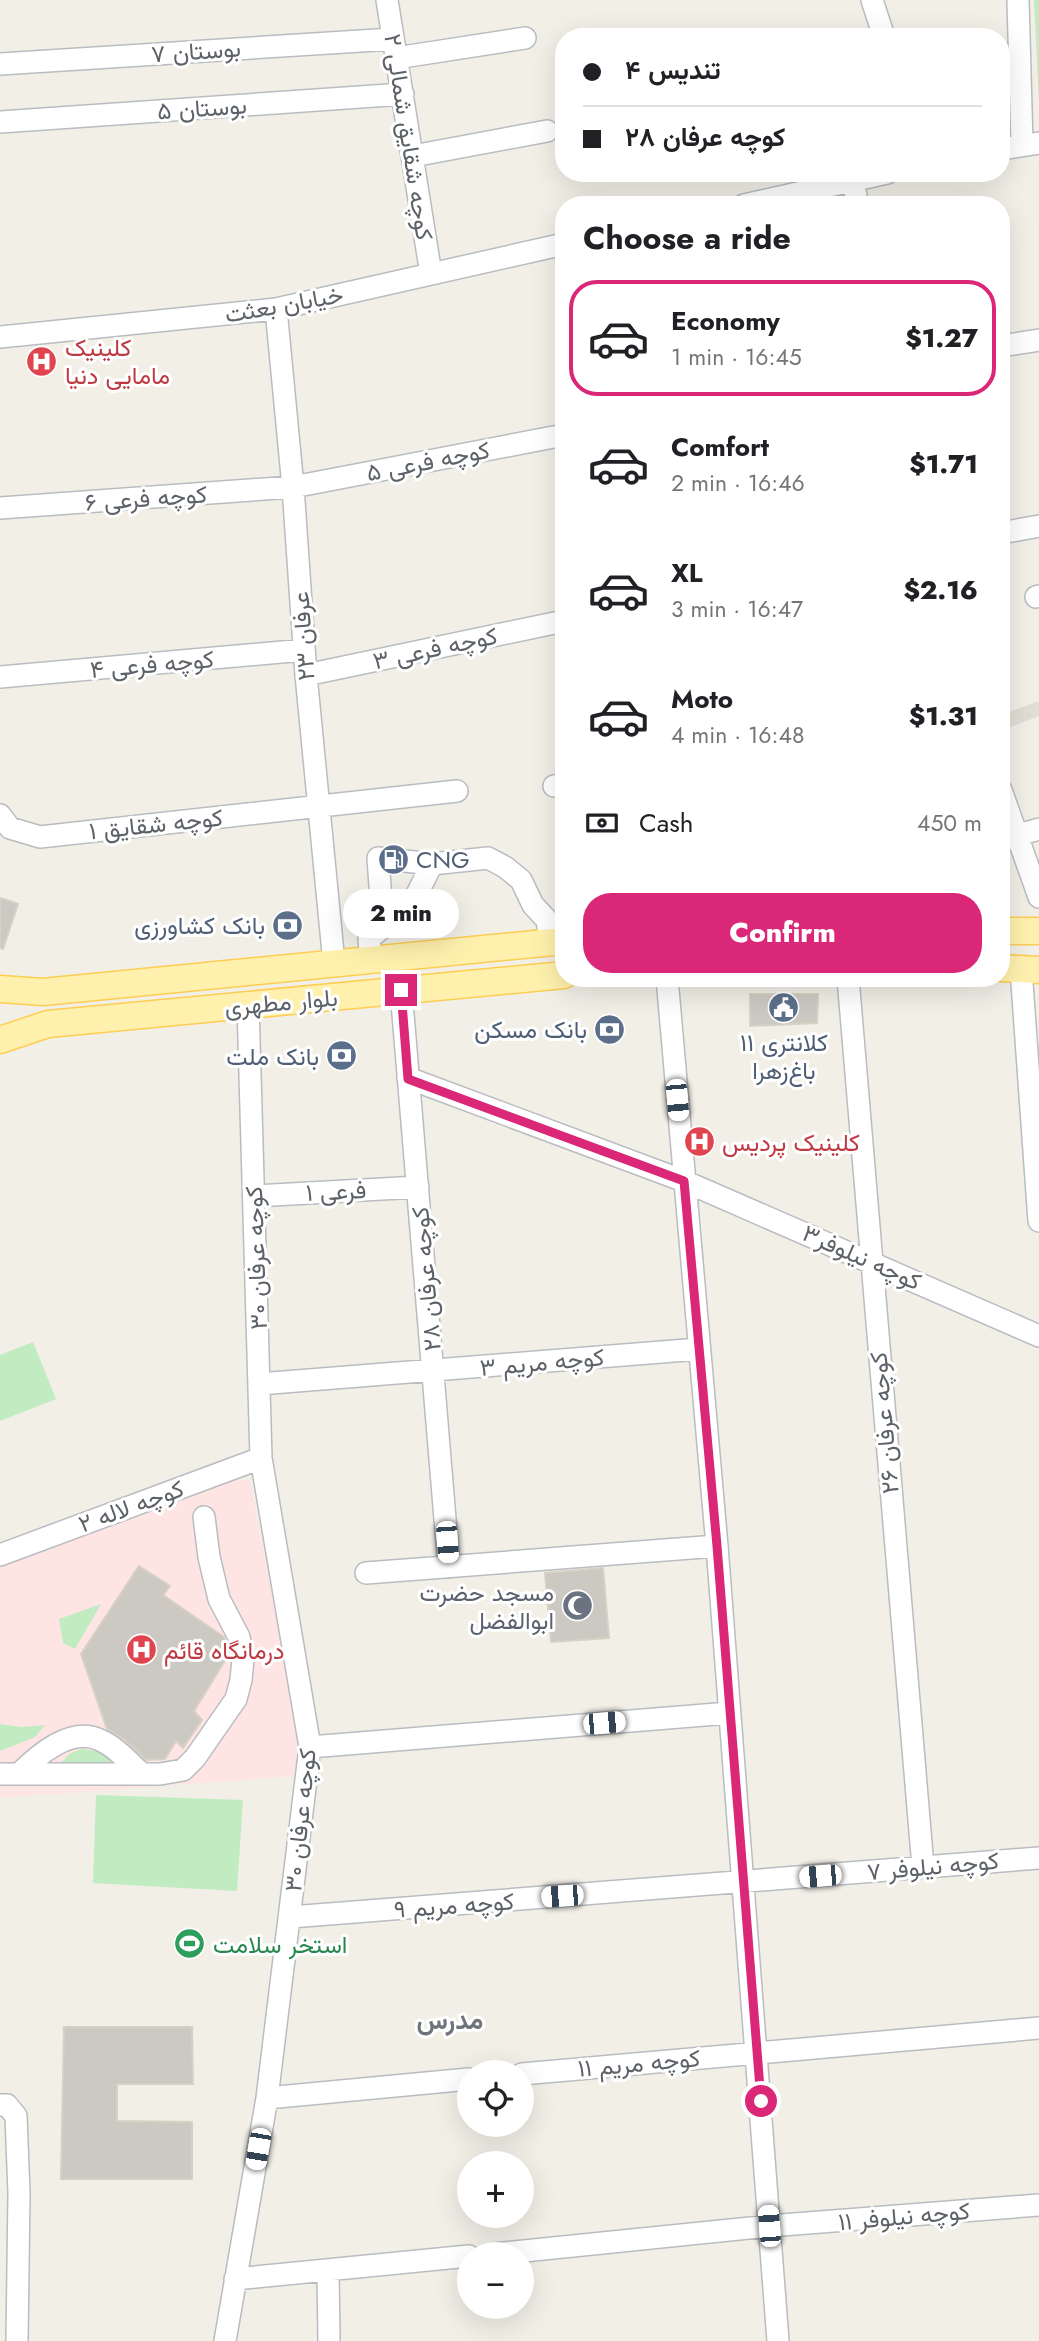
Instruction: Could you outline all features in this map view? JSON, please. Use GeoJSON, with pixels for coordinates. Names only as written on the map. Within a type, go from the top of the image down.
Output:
{"type":"FeatureCollection","features":[{"type":"Feature","properties":{"kind":"main road"},"geometry":{"type":"LineString","coordinates":[[1010,930],[1039,931]]}},
{"type":"Feature","properties":{"kind":"main road","name":"بلوار مطهری"},"geometry":{"type":"LineString","coordinates":[[1,991],[43,992],[555,942]]}},
{"type":"Feature","properties":{"kind":"main road","name":"بلوار مطهری"},"geometry":{"type":"LineString","coordinates":[[2,1035],[48,1024],[555,976]]}},
{"type":"Feature","properties":{"kind":"street","name":"کوچه شقایق شمالی ۲"},"geometry":{"type":"LineString","coordinates":[[387,0],[431,274]]}},
{"type":"Feature","properties":{"kind":"street"},"geometry":{"type":"LineString","coordinates":[[872,0],[881,28]]}},
{"type":"Feature","properties":{"kind":"street"},"geometry":{"type":"LineString","coordinates":[[1018,0],[1021,146]]}},
{"type":"Feature","properties":{"kind":"street","name":"بوستان ۷"},"geometry":{"type":"LineString","coordinates":[[0,64],[394,49],[524,38]]}},
{"type":"Feature","properties":{"kind":"street","name":"بوستان ۵"},"geometry":{"type":"LineString","coordinates":[[0,122],[403,94]]}},
{"type":"Feature","properties":{"kind":"street"},"geometry":{"type":"LineString","coordinates":[[413,156],[547,131]]}},
{"type":"Feature","properties":{"kind":"street"},"geometry":{"type":"LineString","coordinates":[[787,196],[853,182],[856,196]]}},
{"type":"Feature","properties":{"kind":"street","name":"خیابان بعثت"},"geometry":{"type":"LineString","coordinates":[[0,337],[276,309],[555,245]]}},
{"type":"Feature","properties":{"kind":"street","name":"عرفان ۲۳"},"geometry":{"type":"LineString","coordinates":[[276,309],[293,487],[306,675],[334,963]]}},
{"type":"Feature","properties":{"kind":"street"},"geometry":{"type":"LineString","coordinates":[[1010,345],[1039,340]]}},
{"type":"Feature","properties":{"kind":"street","name":"کوچه فرعی ۵"},"geometry":{"type":"LineString","coordinates":[[293,487],[555,437]]}},
{"type":"Feature","properties":{"kind":"street","name":"کوچه فرعی ۶"},"geometry":{"type":"LineString","coordinates":[[0,508],[293,487]]}},
{"type":"Feature","properties":{"kind":"street"},"geometry":{"type":"LineString","coordinates":[[1010,531],[1039,526]]}},
{"type":"Feature","properties":{"kind":"street","name":"کوچه فرعی ۳"},"geometry":{"type":"LineString","coordinates":[[306,675],[555,623]]}},
{"type":"Feature","properties":{"kind":"street","name":"کوچه فرعی ۴"},"geometry":{"type":"LineString","coordinates":[[0,677],[304,650]]}},
{"type":"Feature","properties":{"kind":"street","name":"کوچه شقایق ۱"},"geometry":{"type":"LineString","coordinates":[[0,815],[10,828],[40,837],[457,791]]}},
{"type":"Feature","properties":{"kind":"street"},"geometry":{"type":"LineString","coordinates":[[1010,838],[1039,829]]}},
{"type":"Feature","properties":{"kind":"street"},"geometry":{"type":"LineString","coordinates":[[1010,840],[1039,897]]}},
{"type":"Feature","properties":{"kind":"street"},"geometry":{"type":"LineString","coordinates":[[383,928],[378,858],[432,864],[488,858],[521,880],[533,905],[547,920],[555,938]]}},
{"type":"Feature","properties":{"kind":"street"},"geometry":{"type":"LineString","coordinates":[[371,959],[369,939],[414,900],[432,864]]}},
{"type":"Feature","properties":{"kind":"street"},"geometry":{"type":"LineString","coordinates":[[1020,969],[1039,1221]]}},
{"type":"Feature","properties":{"kind":"street"},"geometry":{"type":"LineString","coordinates":[[668,987],[717,1546],[778,2341]]}},
{"type":"Feature","properties":{"kind":"street","name":"کوچه عرفان ۲۶"},"geometry":{"type":"LineString","coordinates":[[849,987],[923,1867]]}},
{"type":"Feature","properties":{"kind":"street","name":"کوچه عرفان ۲۸"},"geometry":{"type":"LineString","coordinates":[[401,990],[449,1567]]}},
{"type":"Feature","properties":{"kind":"street","name":"کوچه عرفان ۳۰"},"geometry":{"type":"LineString","coordinates":[[225,2341],[267,2098],[310,1747],[261,1458],[248,1004]]}},
{"type":"Feature","properties":{"kind":"street","name":"کوچه نیلوفر۳"},"geometry":{"type":"LineString","coordinates":[[408,1079],[684,1181],[1039,1336]]}},
{"type":"Feature","properties":{"kind":"street","name":"فرعی ۱"},"geometry":{"type":"LineString","coordinates":[[255,1196],[418,1187]]}},
{"type":"Feature","properties":{"kind":"street","name":"کوچه مریم ۳"},"geometry":{"type":"LineString","coordinates":[[259,1384],[699,1349]]}},
{"type":"Feature","properties":{"kind":"street","name":"کوچه لاله ۲"},"geometry":{"type":"LineString","coordinates":[[0,1555],[261,1458]]}},
{"type":"Feature","properties":{"kind":"street"},"geometry":{"type":"LineString","coordinates":[[10,1774],[160,1774],[183,1770],[195,1758],[236,1699],[242,1680],[243,1659],[239,1637],[219,1599],[209,1557],[204,1517]]}},
{"type":"Feature","properties":{"kind":"street"},"geometry":{"type":"LineString","coordinates":[[366,1573],[717,1546]]}},
{"type":"Feature","properties":{"kind":"street"},"geometry":{"type":"LineString","coordinates":[[310,1747],[729,1713]]}},
{"type":"Feature","properties":{"kind":"street"},"geometry":{"type":"LineString","coordinates":[[10,1774],[65,1741],[83,1737],[102,1740],[142,1774]]}},
{"type":"Feature","properties":{"kind":"street","name":"کوچه نیلوفر ۷"},"geometry":{"type":"LineString","coordinates":[[743,1882],[1039,1858]]}},
{"type":"Feature","properties":{"kind":"street","name":"کوچه مریم ۹"},"geometry":{"type":"LineString","coordinates":[[291,1917],[743,1882]]}},
{"type":"Feature","properties":{"kind":"street","name":"کوچه مریم ۱۱"},"geometry":{"type":"LineString","coordinates":[[534,2073],[1039,2028]]}},
{"type":"Feature","properties":{"kind":"street"},"geometry":{"type":"LineString","coordinates":[[267,2098],[457,2080]]}},
{"type":"Feature","properties":{"kind":"street"},"geometry":{"type":"LineString","coordinates":[[0,2105],[7,2105],[16,2116],[19,2193],[17,2341]]}},
{"type":"Feature","properties":{"kind":"street","name":"کوچه نیلوفر ۱۱"},"geometry":{"type":"LineString","coordinates":[[534,2250],[769,2226],[1039,2205]]}},
{"type":"Feature","properties":{"kind":"street"},"geometry":{"type":"LineString","coordinates":[[235,2278],[457,2257]]}},
{"type":"Feature","properties":{"kind":"street"},"geometry":{"type":"LineString","coordinates":[[328,2271],[329,2341]]}},
{"type":"Feature","properties":{"kind":"shaded area"},"geometry":{"type":"Polygon","coordinates":[[[1039,701],[1039,716],[1010,727],[1010,712],[1039,701]]]}},
{"type":"Feature","properties":{"kind":"shaded area","name":"درمانگاه قائم"},"geometry":{"type":"Polygon","coordinates":[[[225,1480],[250,1480],[299,1736],[295,1776],[0,1798],[0,1565],[225,1480]]]}},
{"type":"Feature","properties":{"kind":"green space"},"geometry":{"type":"Polygon","coordinates":[[[1034,0],[1039,0],[1039,104],[1034,0]]]}},
{"type":"Feature","properties":{"kind":"green space"},"geometry":{"type":"Polygon","coordinates":[[[33,1342],[56,1399],[0,1421],[0,1355],[33,1342]]]}},
{"type":"Feature","properties":{"kind":"green space"},"geometry":{"type":"Polygon","coordinates":[[[101,1604],[75,1649],[63,1643],[59,1619],[101,1604]]]}},
{"type":"Feature","properties":{"kind":"green space"},"geometry":{"type":"Polygon","coordinates":[[[0,1724],[22,1727],[45,1725],[35,1737],[0,1751],[0,1724]]]}},
{"type":"Feature","properties":{"kind":"green space"},"geometry":{"type":"Polygon","coordinates":[[[82,1749],[99,1752],[111,1763],[62,1762],[69,1754],[82,1749]]]}},
{"type":"Feature","properties":{"kind":"green space"},"geometry":{"type":"Polygon","coordinates":[[[96,1795],[243,1800],[237,1891],[93,1883],[96,1795]]]}},
{"type":"Feature","properties":{"kind":"building"},"geometry":{"type":"Polygon","coordinates":[[[0,898],[18,904],[3,949],[0,948],[0,898]]]}},
{"type":"Feature","properties":{"kind":"building","name":"کلانتری ۱۱ باغ‌زهرا"},"geometry":{"type":"Polygon","coordinates":[[[750,994],[818,994],[817,1023],[750,1026],[750,994]]]}},
{"type":"Feature","properties":{"kind":"building"},"geometry":{"type":"Polygon","coordinates":[[[139,1566],[170,1586],[163,1595],[224,1637],[229,1654],[194,1711],[202,1720],[183,1748],[176,1741],[165,1759],[146,1760],[125,1740],[107,1729],[81,1654],[139,1566]]]}},
{"type":"Feature","properties":{"kind":"building","name":"مسجد حضرت ابوالفضل"},"geometry":{"type":"Polygon","coordinates":[[[603,1568],[609,1638],[551,1642],[545,1573],[603,1568]]]}},
{"type":"Feature","properties":{"kind":"building"},"geometry":{"type":"Polygon","coordinates":[[[64,2027],[192,2027],[193,2084],[117,2084],[117,2121],[192,2122],[192,2179],[61,2179],[64,2027]]]}},
{"type":"Feature","properties":{"kind":"place","name":"کلینیک مامایی دنیا"},"geometry":{"type":"Point","coordinates":[42,361]}},
{"type":"Feature","properties":{"kind":"place","name":"CNG"},"geometry":{"type":"Point","coordinates":[393,859]}},
{"type":"Feature","properties":{"kind":"place","name":"بانک کشاورزی"},"geometry":{"type":"Point","coordinates":[288,925]}},
{"type":"Feature","properties":{"kind":"place","name":"کلانتری ۱۱ باغ‌زهرا"},"geometry":{"type":"Point","coordinates":[784,1008]}},
{"type":"Feature","properties":{"kind":"place","name":"بانک مسکن"},"geometry":{"type":"Point","coordinates":[610,1029]}},
{"type":"Feature","properties":{"kind":"place","name":"بانک ملت"},"geometry":{"type":"Point","coordinates":[342,1056]}},
{"type":"Feature","properties":{"kind":"place","name":"کلینیک پردیس"},"geometry":{"type":"Point","coordinates":[699,1142]}},
{"type":"Feature","properties":{"kind":"place","name":"مسجد حضرت ابوالفضل"},"geometry":{"type":"Point","coordinates":[577,1606]}},
{"type":"Feature","properties":{"kind":"place","name":"درمانگاه قائم"},"geometry":{"type":"Point","coordinates":[141,1650]}},
{"type":"Feature","properties":{"kind":"place","name":"استخر سلامت"},"geometry":{"type":"Point","coordinates":[190,1944]}},
{"type":"Feature","properties":{"kind":"district","name":"مدرس"},"geometry":{"type":"Point","coordinates":[450,2020]}},
{"type":"Feature","properties":{"kind":"route"},"geometry":{"type":"LineString","coordinates":[[401,990],[408,1079],[684,1181],[717,1546],[761,2101]]}}]}
